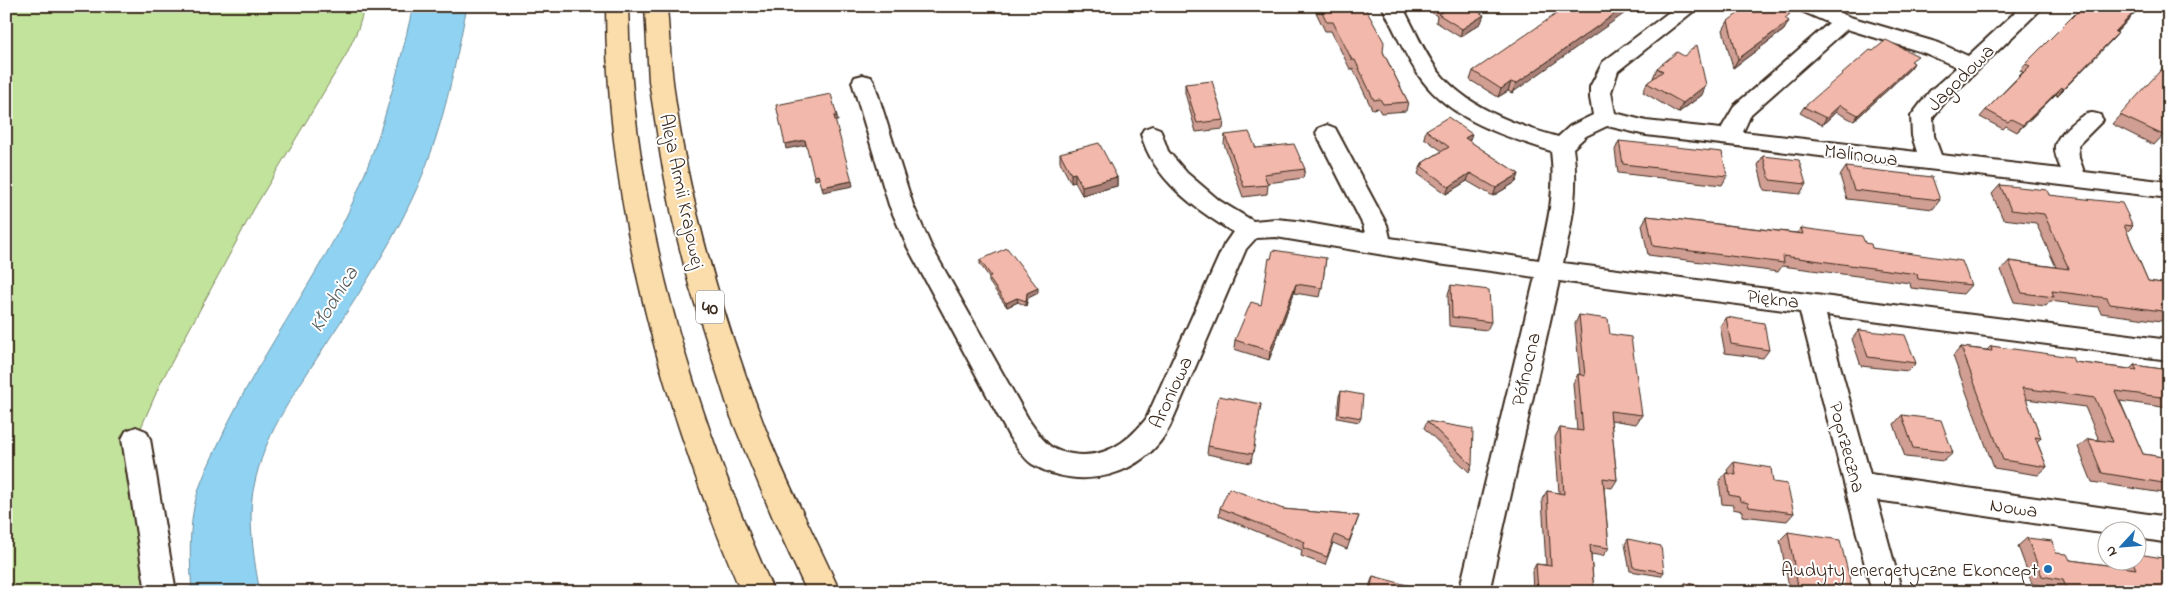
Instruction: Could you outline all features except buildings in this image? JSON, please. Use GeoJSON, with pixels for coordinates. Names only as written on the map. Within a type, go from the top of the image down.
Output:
{"type":"FeatureCollection","features":[{"type":"Feature","properties":{"kind":"main road"},"geometry":{"type":"LineString","coordinates":[[617,6],[617,33],[629,167],[654,296],[698,437],[736,542],[758,592]]}},
{"type":"Feature","properties":{"kind":"main road","name":"Aleja Armii Krajowej"},"geometry":{"type":"LineString","coordinates":[[656,6],[660,81],[673,158],[686,221],[703,284],[746,417],[788,516],[824,592]]}},
{"type":"Feature","properties":{"kind":"street"},"geometry":{"type":"LineString","coordinates":[[1392,6],[1431,77],[1447,94],[1484,117],[1519,134],[1562,146],[1578,131],[1606,118],[1599,96],[1602,79],[1610,67],[1690,6]]}},
{"type":"Feature","properties":{"kind":"street"},"geometry":{"type":"LineString","coordinates":[[1806,6],[1843,21],[1932,48],[1971,65]]}},
{"type":"Feature","properties":{"kind":"street","name":"Jagodowa"},"geometry":{"type":"LineString","coordinates":[[1932,162],[1923,136],[1922,116],[1938,96],[2034,6]]}},
{"type":"Feature","properties":{"kind":"street"},"geometry":{"type":"LineString","coordinates":[[1734,139],[1732,130],[1743,110],[1843,21]]}},
{"type":"Feature","properties":{"kind":"street","name":"Aroniowa"},"geometry":{"type":"LineString","coordinates":[[863,82],[901,205],[919,246],[1020,430],[1040,455],[1059,464],[1078,468],[1097,467],[1124,457],[1143,443],[1156,426],[1236,245],[1249,230]]}},
{"type":"Feature","properties":{"kind":"street","name":"Malinowa"},"geometry":{"type":"LineString","coordinates":[[1606,118],[1646,128],[2169,190]]}},
{"type":"Feature","properties":{"kind":"street"},"geometry":{"type":"LineString","coordinates":[[2076,179],[2065,152],[2069,137],[2092,120]]}},
{"type":"Feature","properties":{"kind":"street"},"geometry":{"type":"LineString","coordinates":[[1152,134],[1159,155],[1182,180],[1213,209],[1249,230],[1276,228],[1296,230],[1339,239],[1378,244],[1375,225],[1327,133]]}},
{"type":"Feature","properties":{"kind":"street","name":"Północna"},"geometry":{"type":"LineString","coordinates":[[1474,592],[1563,210],[1565,170],[1562,146]]}},
{"type":"Feature","properties":{"kind":"street","name":"Piękna"},"geometry":{"type":"LineString","coordinates":[[1378,244],[1438,255],[1548,270],[2169,350]]}},
{"type":"Feature","properties":{"kind":"street","name":"Poprzeczna"},"geometry":{"type":"LineString","coordinates":[[1810,303],[1887,592]]}},
{"type":"Feature","properties":{"kind":"street"},"geometry":{"type":"LineString","coordinates":[[136,439],[161,592]]}},
{"type":"Feature","properties":{"kind":"street","name":"Nowa"},"geometry":{"type":"LineString","coordinates":[[1858,484],[2169,530]]}},
{"type":"Feature","properties":{"kind":"green space"},"geometry":{"type":"Polygon","coordinates":[[[6,6],[365,6],[358,29],[346,55],[255,207],[161,382],[136,439],[161,592],[6,592],[6,6]]]}},
{"type":"Feature","properties":{"kind":"water","name":"Kłodnica"},"geometry":{"type":"Polygon","coordinates":[[[413,6],[467,6],[446,104],[422,176],[391,240],[271,434],[254,486],[251,511],[254,553],[260,592],[192,592],[190,552],[192,523],[194,505],[202,480],[245,391],[327,253],[354,199],[384,118],[413,6]]]}},
{"type":"Feature","properties":{"kind":"place","name":"Audyty energetyczne Ekoncept"},"geometry":{"type":"Point","coordinates":[2048,569]}}]}
